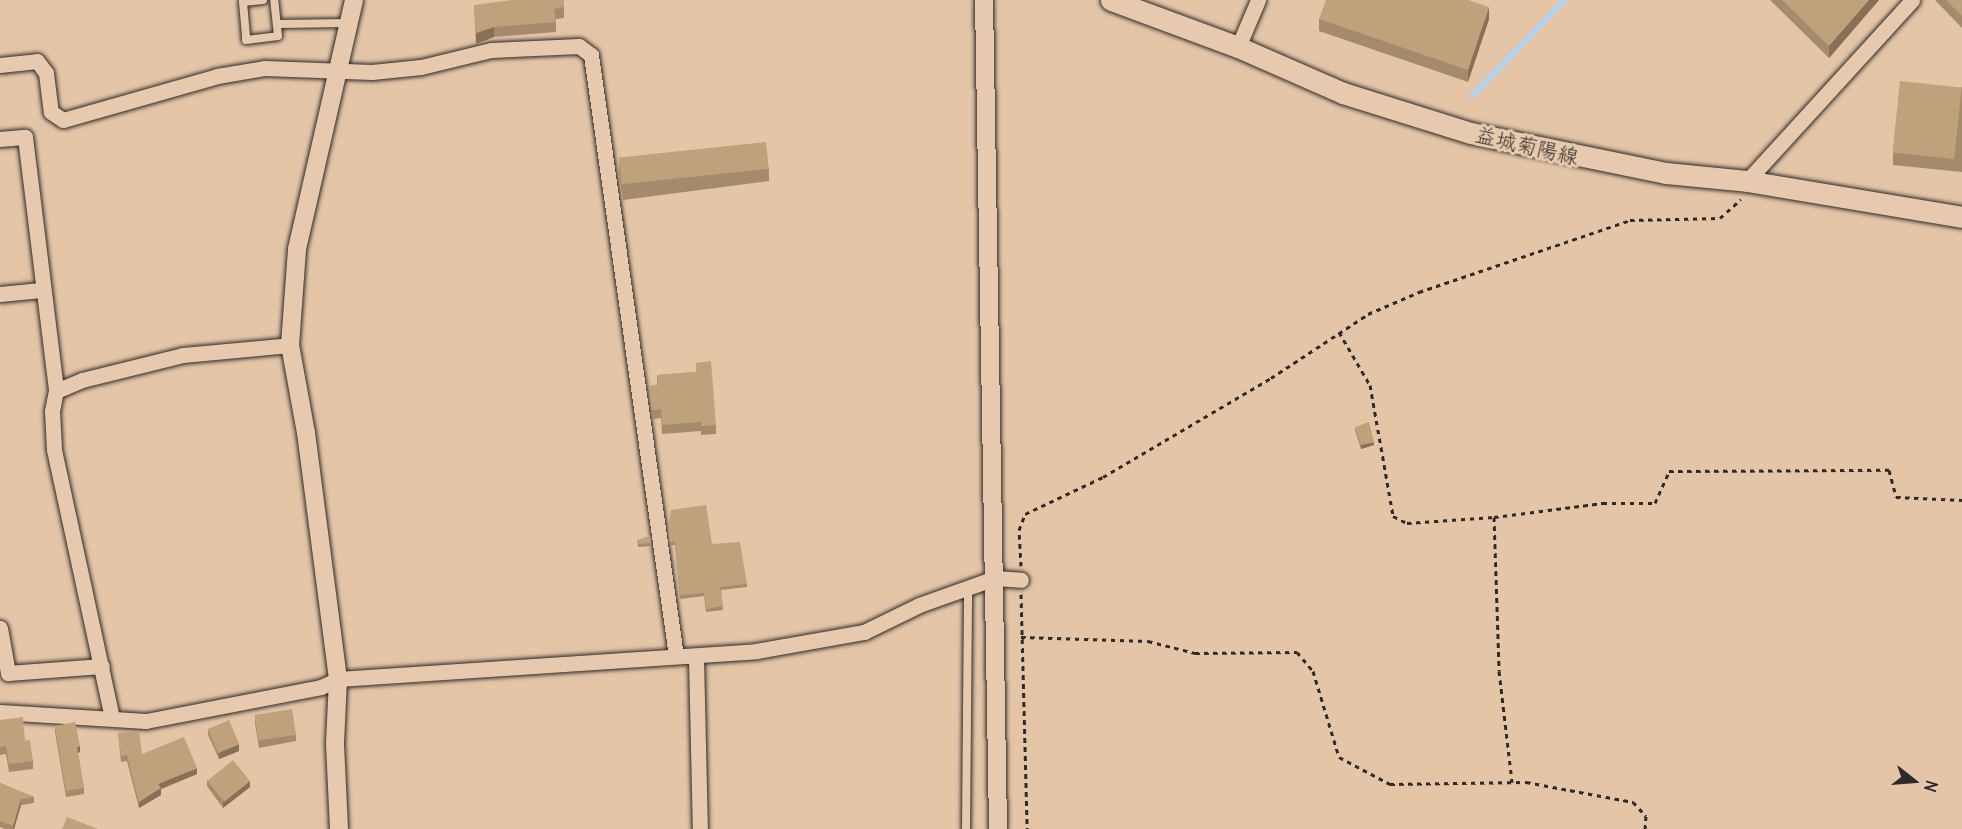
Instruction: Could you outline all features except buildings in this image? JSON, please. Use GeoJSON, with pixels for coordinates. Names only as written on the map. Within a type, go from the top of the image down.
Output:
{"type":"FeatureCollection","features":[{"type":"Feature","properties":{"kind":"main road","name":"益城菊陽線"},"geometry":{"type":"LineString","coordinates":[[1111,0],[1238,47],[1343,93],[1471,134],[1656,171],[1747,181],[1962,217]]}},
{"type":"Feature","properties":{"kind":"street"},"geometry":{"type":"LineString","coordinates":[[339,829],[335,743],[338,679],[306,433],[290,345],[297,249],[354,0]]}},
{"type":"Feature","properties":{"kind":"street"},"geometry":{"type":"LineString","coordinates":[[984,0],[998,829]]}},
{"type":"Feature","properties":{"kind":"street"},"geometry":{"type":"LineString","coordinates":[[1238,47],[1258,0]]}},
{"type":"Feature","properties":{"kind":"street"},"geometry":{"type":"LineString","coordinates":[[1747,181],[1912,0]]}},
{"type":"Feature","properties":{"kind":"street"},"geometry":{"type":"LineString","coordinates":[[0,65],[37,61],[46,74],[51,112],[63,120],[217,76],[265,68],[372,72],[421,67],[491,50],[579,46],[591,55],[676,656]]}},
{"type":"Feature","properties":{"kind":"street"},"geometry":{"type":"LineString","coordinates":[[0,140],[25,137],[41,290],[56,391],[52,411],[54,450],[112,718]]}},
{"type":"Feature","properties":{"kind":"street"},"geometry":{"type":"LineString","coordinates":[[0,294],[41,290]]}},
{"type":"Feature","properties":{"kind":"street"},"geometry":{"type":"LineString","coordinates":[[56,391],[82,380],[183,354],[290,345]]}},
{"type":"Feature","properties":{"kind":"street"},"geometry":{"type":"LineString","coordinates":[[0,712],[146,721],[321,687],[338,679],[676,656],[696,658],[832,640],[864,632],[995,578],[1021,580]]}},
{"type":"Feature","properties":{"kind":"street"},"geometry":{"type":"LineString","coordinates":[[0,628],[8,674],[102,666]]}},
{"type":"Feature","properties":{"kind":"street"},"geometry":{"type":"LineString","coordinates":[[696,658],[700,829]]}},
{"type":"Feature","properties":{"kind":"lane"},"geometry":{"type":"LineString","coordinates":[[263,0],[243,2],[246,40],[278,36],[274,0]]}},
{"type":"Feature","properties":{"kind":"lane"},"geometry":{"type":"LineString","coordinates":[[278,24],[349,22]]}},
{"type":"Feature","properties":{"kind":"lane"},"geometry":{"type":"LineString","coordinates":[[966,829],[968,588]]}},
{"type":"Feature","properties":{"kind":"path"},"geometry":{"type":"LineString","coordinates":[[1027,829],[1019,530],[1025,514],[1103,477],[1271,378],[1368,314],[1419,292],[1630,220],[1720,219],[1740,202],[1747,181]]}},
{"type":"Feature","properties":{"kind":"path"},"geometry":{"type":"LineString","coordinates":[[1339,332],[1370,386],[1393,516],[1407,523],[1494,517],[1603,503],[1655,503],[1669,471],[1889,470],[1896,497],[1962,500]]}},
{"type":"Feature","properties":{"kind":"path"},"geometry":{"type":"LineString","coordinates":[[1494,517],[1500,670],[1512,782]]}},
{"type":"Feature","properties":{"kind":"path"},"geometry":{"type":"LineString","coordinates":[[1021,637],[1148,642],[1195,653],[1297,652],[1313,671],[1339,757],[1390,784],[1512,782],[1633,802],[1646,816],[1645,829]]}},
{"type":"Feature","properties":{"kind":"waterway"},"geometry":{"type":"LineString","coordinates":[[1471,96],[1564,0]]}}]}
